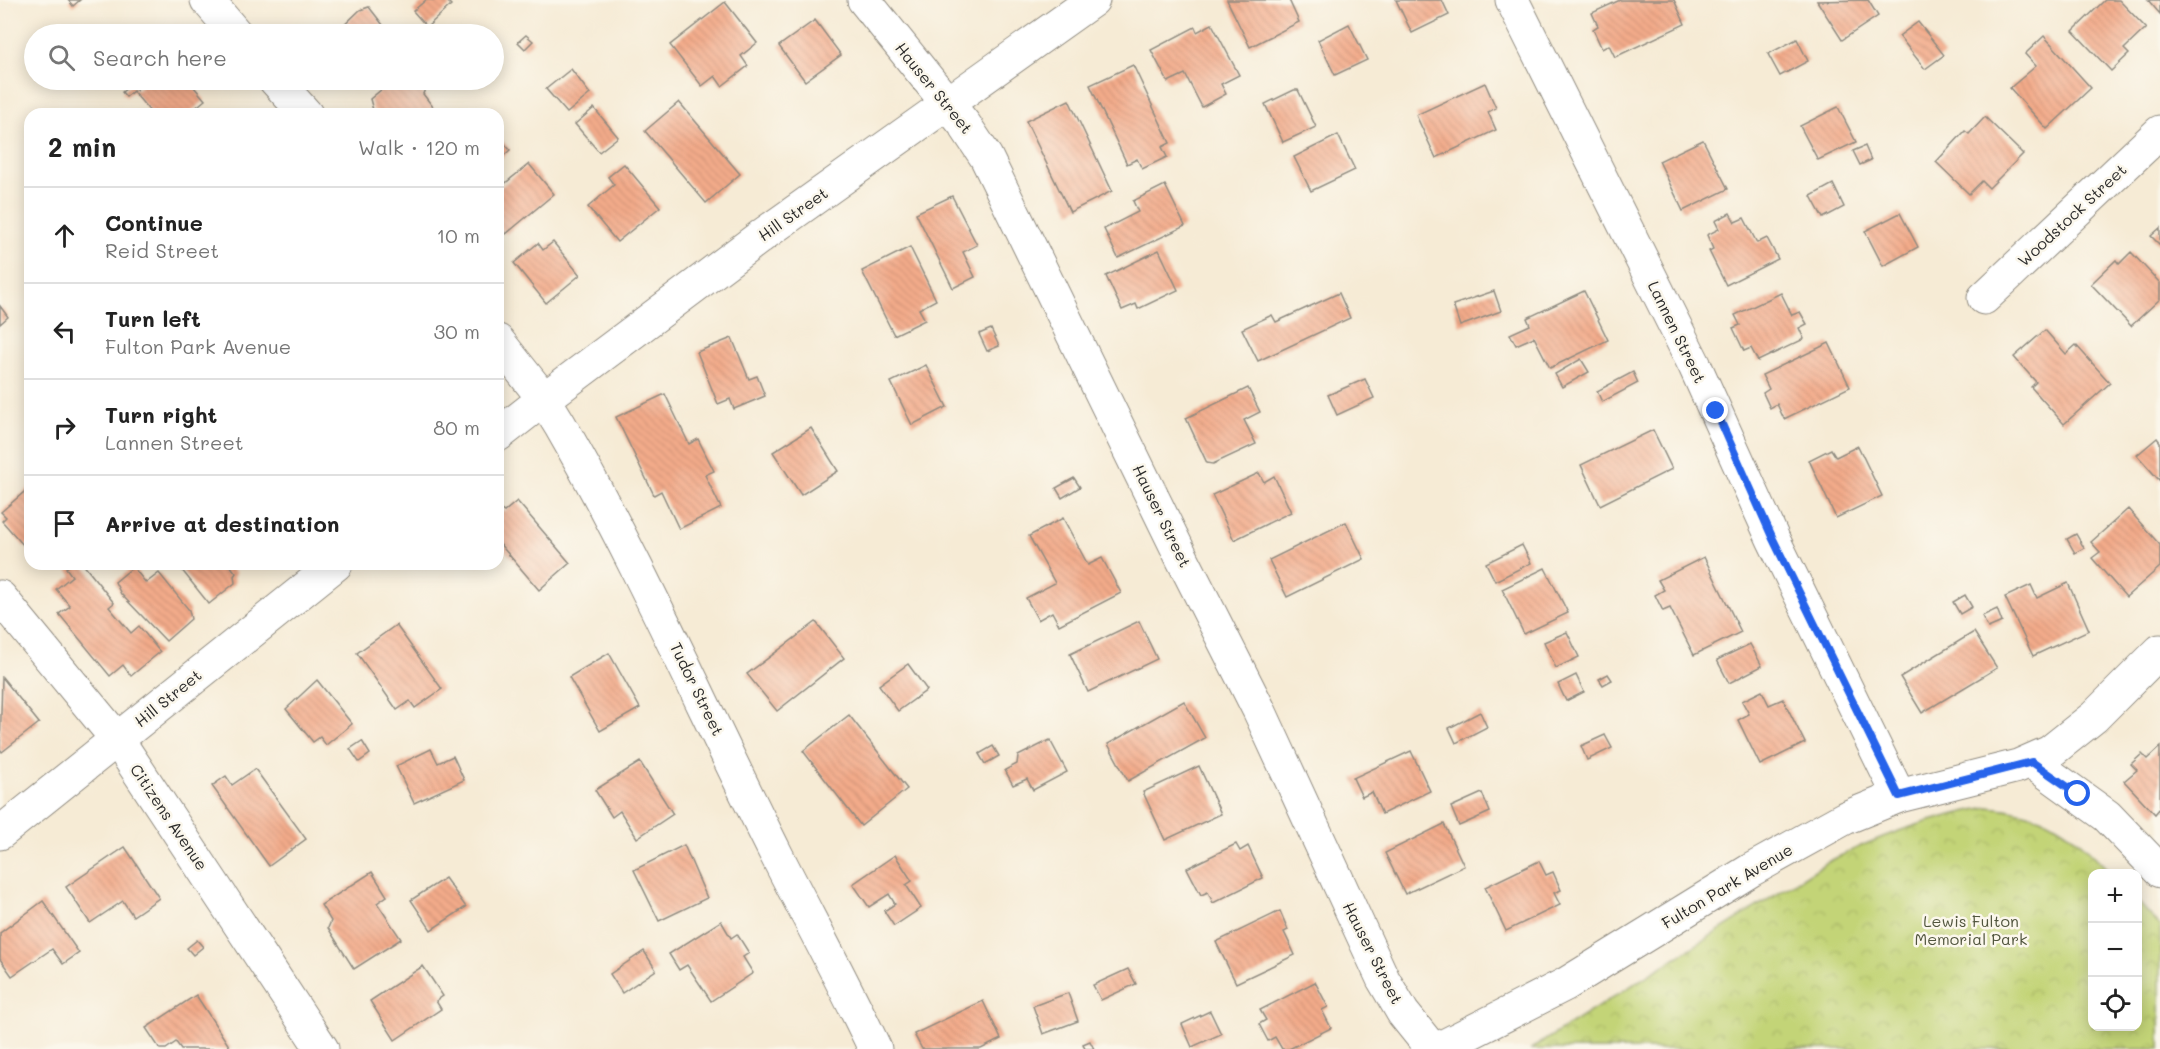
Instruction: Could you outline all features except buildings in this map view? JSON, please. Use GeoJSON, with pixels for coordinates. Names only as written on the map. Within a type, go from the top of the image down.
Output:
{"type":"FeatureCollection","features":[{"type":"Feature","properties":{"kind":"street"},"geometry":{"type":"LineString","coordinates":[[207,0],[227,24]]}},
{"type":"Feature","properties":{"kind":"street","name":"Hauser Street"},"geometry":{"type":"LineString","coordinates":[[864,0],[976,140],[994,171],[1183,560],[1259,710],[1383,979],[1404,1013],[1432,1049]]}},
{"type":"Feature","properties":{"kind":"street","name":"Hill Street"},"geometry":{"type":"LineString","coordinates":[[504,430],[764,234],[1093,0]]}},
{"type":"Feature","properties":{"kind":"street","name":"Lannen Street"},"geometry":{"type":"LineString","coordinates":[[1512,0],[1695,366],[1773,539],[1899,796]]}},
{"type":"Feature","properties":{"kind":"street"},"geometry":{"type":"LineString","coordinates":[[284,90],[301,108]]}},
{"type":"Feature","properties":{"kind":"street","name":"Woodstock Street"},"geometry":{"type":"LineString","coordinates":[[1984,298],[2160,132]]}},
{"type":"Feature","properties":{"kind":"street","name":"Tudor Street"},"geometry":{"type":"LineString","coordinates":[[504,349],[544,399],[578,456],[678,647],[777,855],[848,991],[875,1049]]}},
{"type":"Feature","properties":{"kind":"street","name":"Hill Street"},"geometry":{"type":"LineString","coordinates":[[0,833],[328,570]]}},
{"type":"Feature","properties":{"kind":"street","name":"Citizens Avenue"},"geometry":{"type":"LineString","coordinates":[[0,597],[117,739],[322,1049]]}},
{"type":"Feature","properties":{"kind":"street","name":"Fulton Park Avenue"},"geometry":{"type":"LineString","coordinates":[[1438,1049],[1566,984],[1801,840],[1855,813],[1899,796],[2032,762],[2072,737],[2160,651]]}},
{"type":"Feature","properties":{"kind":"street"},"geometry":{"type":"LineString","coordinates":[[2032,762],[2107,816],[2160,871]]}},
{"type":"Feature","properties":{"kind":"green space","name":"Lewis Fulton Memorial Park"},"geometry":{"type":"Polygon","coordinates":[[[1988,807],[2043,819],[2070,834],[2107,869],[2088,869],[2088,1031],[2142,1031],[2142,906],[2160,926],[2160,1049],[1531,1049],[1826,863],[1866,844],[1946,816],[1988,807]]]}},
{"type":"Feature","properties":{"kind":"route"},"geometry":{"type":"LineString","coordinates":[[1716,411],[1773,539],[1872,736],[1899,796],[2032,762],[2078,794]]}}]}
